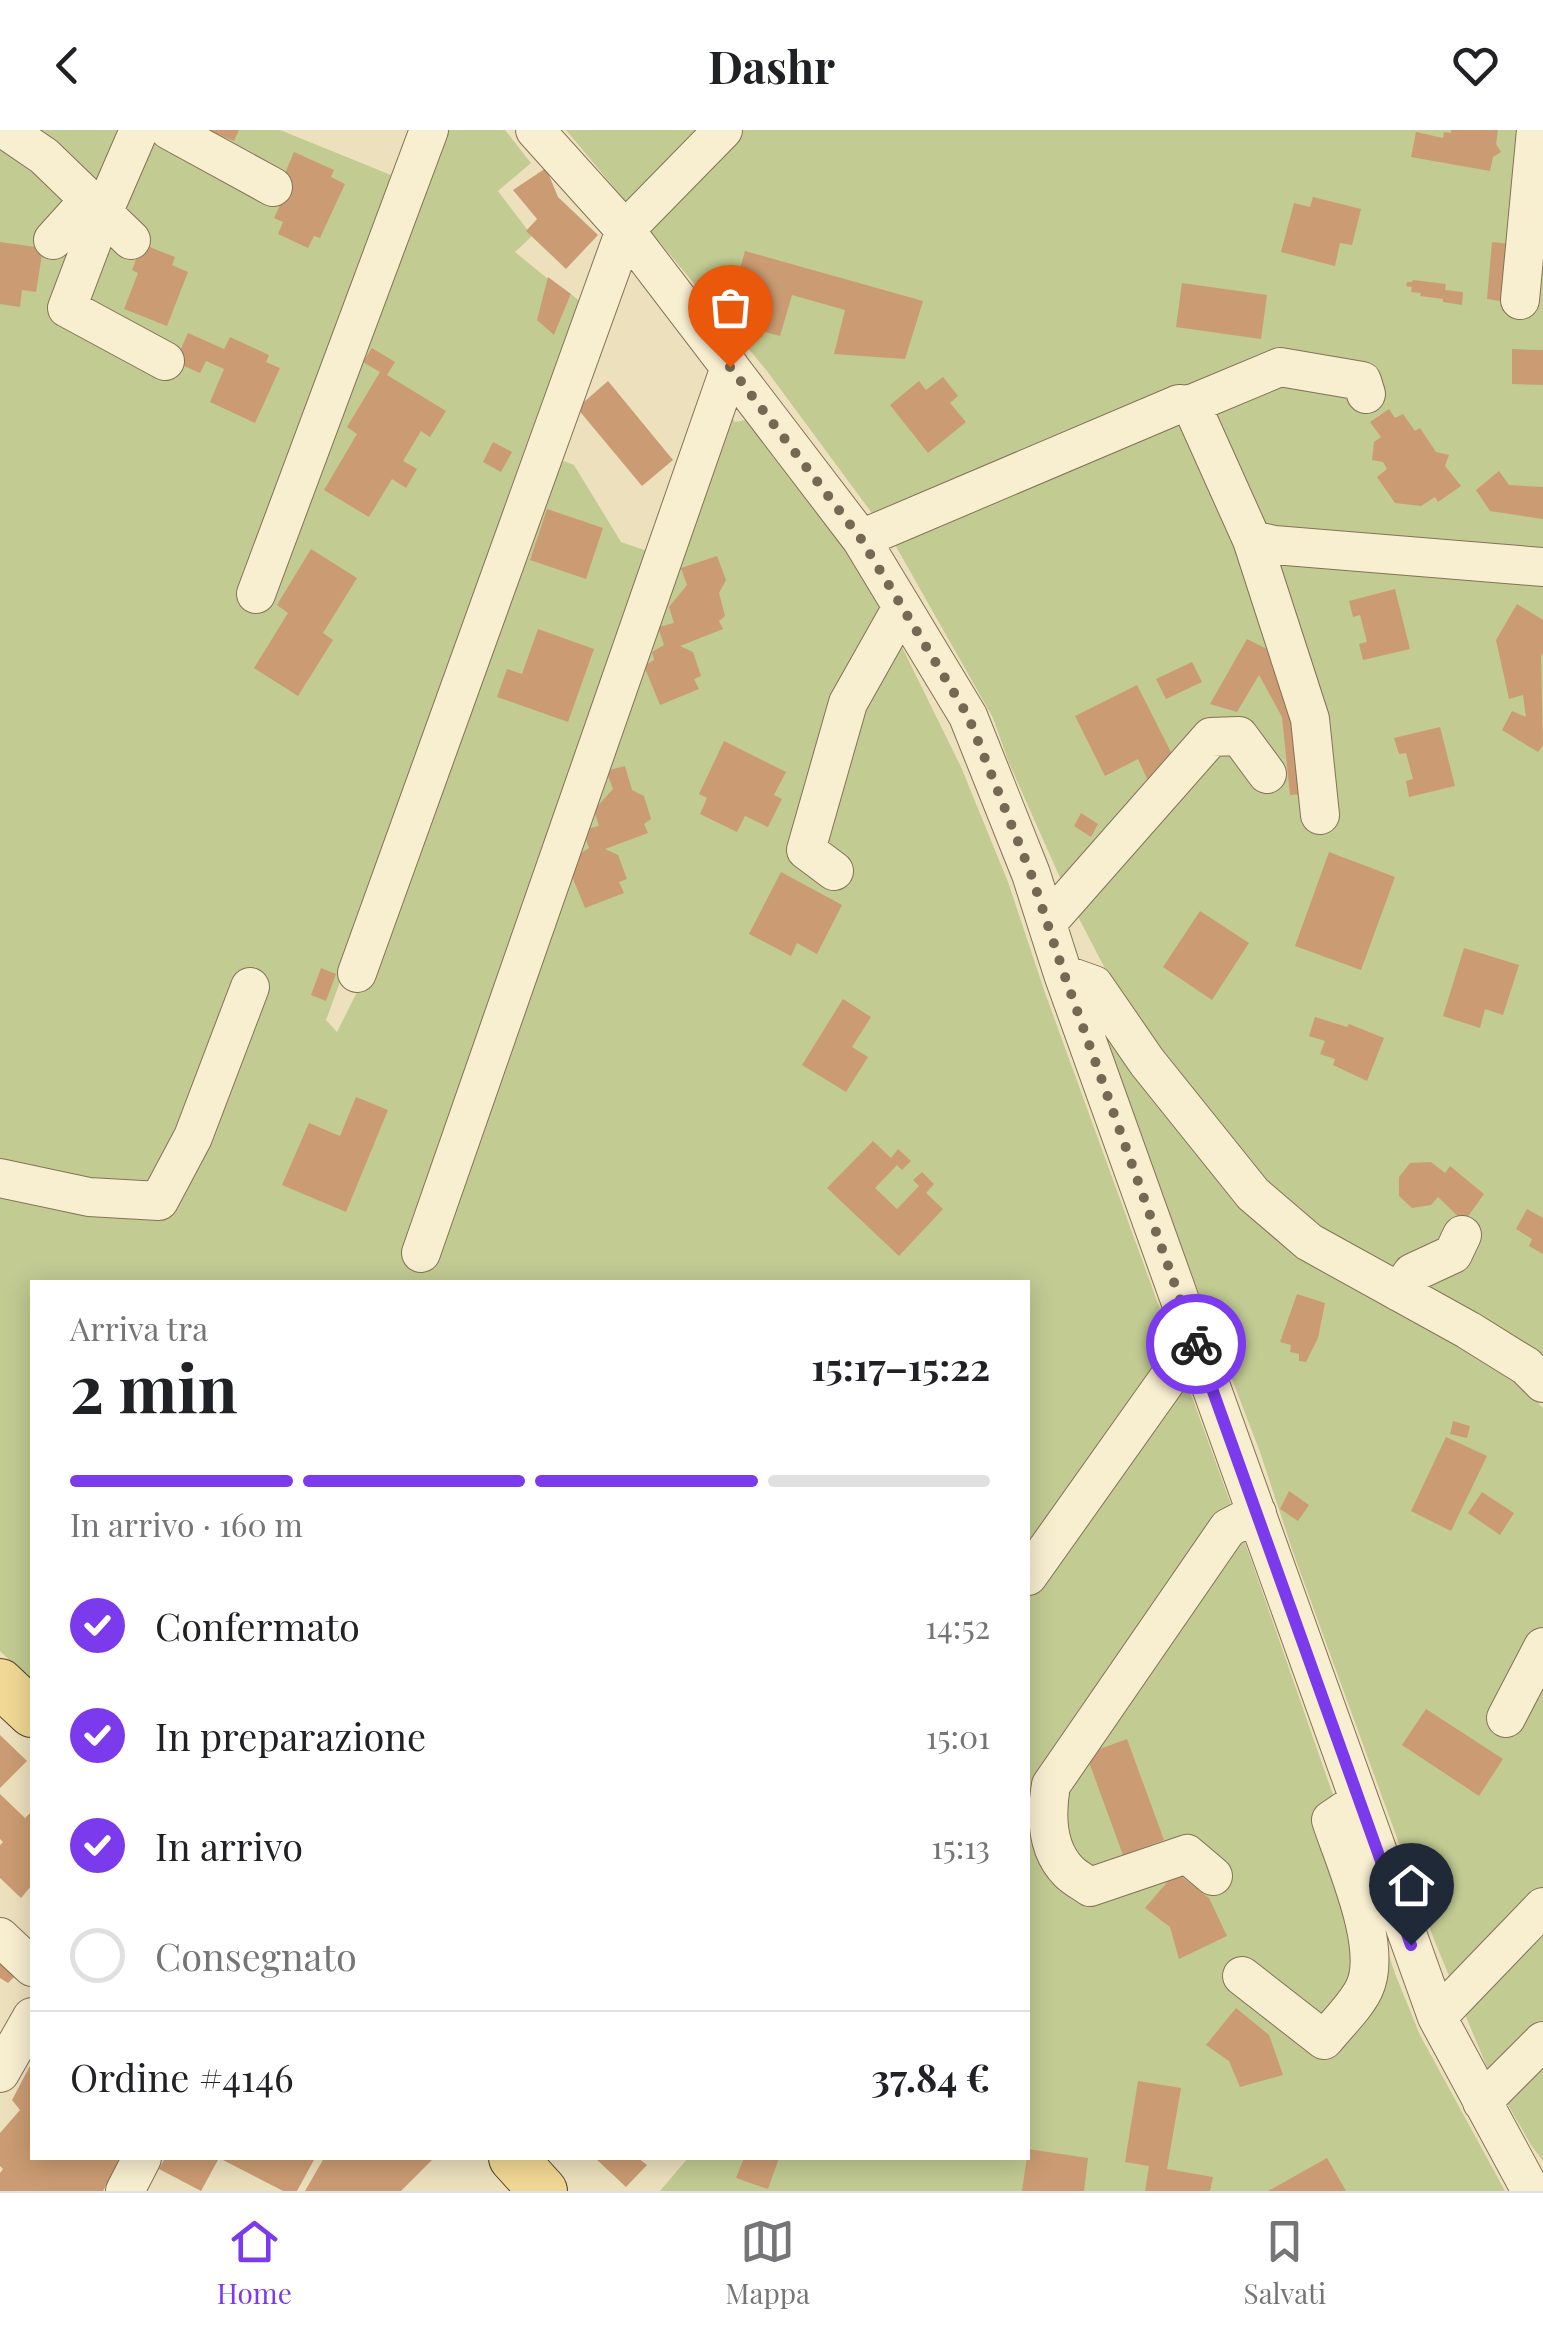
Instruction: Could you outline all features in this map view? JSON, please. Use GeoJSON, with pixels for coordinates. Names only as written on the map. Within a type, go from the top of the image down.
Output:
{"type":"FeatureCollection","features":[{"type":"Feature","properties":{"kind":"main road"},"geometry":{"type":"LineString","coordinates":[[515,2160],[543,2191]]}},
{"type":"Feature","properties":{"kind":"street"},"geometry":{"type":"LineString","coordinates":[[6,130],[44,156],[132,240]]}},
{"type":"Feature","properties":{"kind":"street"},"geometry":{"type":"LineString","coordinates":[[139,130],[96,207],[67,308],[165,360]]}},
{"type":"Feature","properties":{"kind":"street"},"geometry":{"type":"LineString","coordinates":[[169,130],[273,187]]}},
{"type":"Feature","properties":{"kind":"street"},"geometry":{"type":"LineString","coordinates":[[256,594],[429,130]]}},
{"type":"Feature","properties":{"kind":"street"},"geometry":{"type":"LineString","coordinates":[[535,130],[625,230],[861,539],[968,716],[1048,922],[1437,2017],[1531,2191]]}},
{"type":"Feature","properties":{"kind":"street"},"geometry":{"type":"LineString","coordinates":[[357,972],[625,230],[723,130]]}},
{"type":"Feature","properties":{"kind":"street"},"geometry":{"type":"LineString","coordinates":[[1520,300],[1536,130]]}},
{"type":"Feature","properties":{"kind":"street"},"geometry":{"type":"LineString","coordinates":[[53,240],[96,207]]}},
{"type":"Feature","properties":{"kind":"street"},"geometry":{"type":"LineString","coordinates":[[861,539],[1179,404],[1189,405],[1280,366],[1362,381],[1366,394]]}},
{"type":"Feature","properties":{"kind":"street"},"geometry":{"type":"LineString","coordinates":[[421,1253],[730,367]]}},
{"type":"Feature","properties":{"kind":"street"},"geometry":{"type":"LineString","coordinates":[[1189,405],[1252,540],[1310,719],[1320,814]]}},
{"type":"Feature","properties":{"kind":"street"},"geometry":{"type":"LineString","coordinates":[[1252,540],[1274,546],[1543,567]]}},
{"type":"Feature","properties":{"kind":"street"},"geometry":{"type":"LineString","coordinates":[[834,871],[806,850],[848,704],[902,608]]}},
{"type":"Feature","properties":{"kind":"street"},"geometry":{"type":"LineString","coordinates":[[1048,922],[1212,737],[1240,736],[1268,774]]}},
{"type":"Feature","properties":{"kind":"street"},"geometry":{"type":"LineString","coordinates":[[1064,974],[1094,984],[1148,1062],[1254,1194],[1309,1242],[1537,1362]]}},
{"type":"Feature","properties":{"kind":"street"},"geometry":{"type":"LineString","coordinates":[[0,1178],[89,1197],[160,1201],[194,1138],[250,987]]}},
{"type":"Feature","properties":{"kind":"street"},"geometry":{"type":"LineString","coordinates":[[1399,1292],[1412,1273],[1453,1254],[1462,1236]]}},
{"type":"Feature","properties":{"kind":"street"},"geometry":{"type":"LineString","coordinates":[[1030,1573],[1172,1373],[1203,1365]]}},
{"type":"Feature","properties":{"kind":"street"},"geometry":{"type":"LineString","coordinates":[[1213,1876],[1187,1854],[1090,1887],[1067,1870],[1051,1841],[1047,1812],[1052,1785],[1228,1528],[1257,1512]]}},
{"type":"Feature","properties":{"kind":"street"},"geometry":{"type":"LineString","coordinates":[[1506,1718],[1543,1647]]}},
{"type":"Feature","properties":{"kind":"street"},"geometry":{"type":"LineString","coordinates":[[1242,1976],[1324,2040],[1363,1990],[1370,1970],[1370,1938],[1331,1820],[1359,1801]]}},
{"type":"Feature","properties":{"kind":"street"},"geometry":{"type":"LineString","coordinates":[[1437,2017],[1543,1907]]}},
{"type":"Feature","properties":{"kind":"street"},"geometry":{"type":"LineString","coordinates":[[0,1936],[30,1965]]}},
{"type":"Feature","properties":{"kind":"street"},"geometry":{"type":"LineString","coordinates":[[0,2073],[30,2020]]}},
{"type":"Feature","properties":{"kind":"street"},"geometry":{"type":"LineString","coordinates":[[1482,2102],[1543,2040]]}},
{"type":"Feature","properties":{"kind":"street"},"geometry":{"type":"LineString","coordinates":[[124,2191],[141,2160]]}},
{"type":"Feature","properties":{"kind":"green space"},"geometry":{"type":"Polygon","coordinates":[[[0,130],[280,130],[391,175],[409,130],[505,130],[531,163],[498,191],[532,236],[515,252],[548,279],[554,335],[571,294],[588,308],[326,1020],[337,1032],[358,990],[555,463],[574,465],[621,542],[656,554],[710,389],[735,422],[746,420],[831,521],[871,584],[961,767],[1008,882],[1396,1976],[1420,2035],[1505,2191],[660,2191],[686,2160],[1030,2160],[1030,1280],[30,1280],[30,1680],[0,1651],[0,130]]]}},
{"type":"Feature","properties":{"kind":"green space"},"geometry":{"type":"Polygon","coordinates":[[[566,130],[1543,130],[1543,1369],[1314,1233],[1261,1187],[1125,1007],[1073,907],[993,718],[894,543],[767,371],[566,130]]]}},
{"type":"Feature","properties":{"kind":"green space"},"geometry":{"type":"Polygon","coordinates":[[[1098,1020],[1225,1182],[1511,1376],[1543,1408],[1543,2161],[1489,2072],[1435,1942],[1260,1452],[1096,1025],[1098,1020]]]}},
{"type":"Feature","properties":{"kind":"building"},"geometry":{"type":"Polygon","coordinates":[[[207,130],[239,130],[234,141],[207,130]]]}},
{"type":"Feature","properties":{"kind":"building"},"geometry":{"type":"Polygon","coordinates":[[[1498,130],[1496,144],[1501,152],[1493,157],[1490,171],[1411,157],[1416,132],[1443,138],[1444,132],[1498,130]]]}},
{"type":"Feature","properties":{"kind":"building"},"geometry":{"type":"Polygon","coordinates":[[[294,152],[334,170],[331,177],[345,184],[320,238],[314,236],[308,248],[278,234],[283,222],[274,218],[290,184],[282,180],[294,152]]]}},
{"type":"Feature","properties":{"kind":"building"},"geometry":{"type":"Polygon","coordinates":[[[546,168],[558,197],[598,235],[566,269],[526,231],[537,219],[513,190],[546,168]]]}},
{"type":"Feature","properties":{"kind":"building"},"geometry":{"type":"Polygon","coordinates":[[[1313,197],[1361,209],[1352,245],[1340,243],[1335,266],[1281,252],[1294,203],[1310,207],[1313,197]]]}},
{"type":"Feature","properties":{"kind":"building"},"geometry":{"type":"Polygon","coordinates":[[[0,242],[43,248],[36,292],[22,290],[20,307],[0,304],[0,242]]]}},
{"type":"Feature","properties":{"kind":"building"},"geometry":{"type":"Polygon","coordinates":[[[1492,242],[1519,245],[1513,303],[1487,299],[1492,242]]]}},
{"type":"Feature","properties":{"kind":"building"},"geometry":{"type":"Polygon","coordinates":[[[142,244],[175,257],[172,265],[188,272],[167,326],[124,309],[138,273],[132,270],[142,244]]]}},
{"type":"Feature","properties":{"kind":"building"},"geometry":{"type":"Polygon","coordinates":[[[745,251],[923,301],[905,359],[834,354],[845,310],[792,295],[780,336],[754,329],[760,309],[716,295],[707,286],[717,278],[736,283],[745,251]]]}},
{"type":"Feature","properties":{"kind":"building"},"geometry":{"type":"Polygon","coordinates":[[[548,277],[571,294],[554,335],[537,320],[548,277]]]}},
{"type":"Feature","properties":{"kind":"building"},"geometry":{"type":"Polygon","coordinates":[[[1413,280],[1446,284],[1445,290],[1463,292],[1462,305],[1411,292],[1412,287],[1406,286],[1413,280]]]}},
{"type":"Feature","properties":{"kind":"building"},"geometry":{"type":"Polygon","coordinates":[[[1182,283],[1267,295],[1261,339],[1176,327],[1182,283]]]}},
{"type":"Feature","properties":{"kind":"building"},"geometry":{"type":"Polygon","coordinates":[[[188,333],[224,349],[230,337],[269,355],[266,362],[280,368],[255,423],[210,402],[224,369],[206,361],[200,373],[175,362],[188,333]]]}},
{"type":"Feature","properties":{"kind":"building"},"geometry":{"type":"Polygon","coordinates":[[[372,348],[395,362],[387,375],[446,411],[430,437],[421,431],[403,461],[417,469],[406,488],[392,479],[369,517],[324,490],[357,434],[347,427],[380,372],[363,362],[372,348]]]}},
{"type":"Feature","properties":{"kind":"building"},"geometry":{"type":"Polygon","coordinates":[[[1512,349],[1543,350],[1543,385],[1512,384],[1512,349]]]}},
{"type":"Feature","properties":{"kind":"building"},"geometry":{"type":"Polygon","coordinates":[[[943,377],[958,396],[950,403],[966,422],[928,453],[890,405],[919,381],[926,390],[943,377]]]}},
{"type":"Feature","properties":{"kind":"building"},"geometry":{"type":"Polygon","coordinates":[[[608,381],[673,460],[642,486],[577,408],[608,381]]]}},
{"type":"Feature","properties":{"kind":"building"},"geometry":{"type":"Polygon","coordinates":[[[1389,409],[1395,418],[1403,414],[1415,431],[1420,428],[1436,452],[1449,455],[1445,466],[1461,486],[1438,502],[1435,497],[1421,506],[1395,503],[1377,477],[1387,469],[1383,462],[1372,460],[1374,442],[1381,437],[1370,422],[1389,409]]]}},
{"type":"Feature","properties":{"kind":"building"},"geometry":{"type":"Polygon","coordinates":[[[493,442],[512,452],[501,472],[483,462],[493,442]]]}},
{"type":"Feature","properties":{"kind":"building"},"geometry":{"type":"Polygon","coordinates":[[[1499,471],[1509,485],[1543,487],[1543,519],[1490,511],[1476,490],[1499,471]]]}},
{"type":"Feature","properties":{"kind":"building"},"geometry":{"type":"Polygon","coordinates":[[[547,509],[603,528],[586,579],[530,560],[547,509]]]}},
{"type":"Feature","properties":{"kind":"building"},"geometry":{"type":"Polygon","coordinates":[[[311,549],[357,578],[323,633],[333,640],[298,696],[254,668],[288,613],[277,605],[311,549]]]}},
{"type":"Feature","properties":{"kind":"building"},"geometry":{"type":"Polygon","coordinates":[[[717,556],[726,580],[719,593],[725,616],[719,621],[723,629],[680,646],[693,652],[701,676],[694,679],[699,689],[660,705],[644,666],[654,660],[652,652],[664,645],[658,627],[674,623],[669,607],[687,585],[681,568],[717,556]]]}},
{"type":"Feature","properties":{"kind":"building"},"geometry":{"type":"Polygon","coordinates":[[[1395,589],[1410,649],[1363,660],[1359,644],[1367,642],[1360,615],[1353,617],[1349,601],[1395,589]]]}},
{"type":"Feature","properties":{"kind":"building"},"geometry":{"type":"Polygon","coordinates":[[[1517,604],[1543,620],[1543,745],[1538,752],[1502,730],[1512,711],[1526,717],[1523,695],[1509,699],[1496,640],[1517,604]]]}},
{"type":"Feature","properties":{"kind":"building"},"geometry":{"type":"Polygon","coordinates":[[[538,629],[594,649],[568,722],[497,697],[507,669],[522,674],[538,629]]]}},
{"type":"Feature","properties":{"kind":"building"},"geometry":{"type":"Polygon","coordinates":[[[1247,639],[1271,651],[1300,714],[1305,794],[1290,795],[1282,717],[1259,675],[1237,712],[1210,704],[1247,639]]]}},
{"type":"Feature","properties":{"kind":"building"},"geometry":{"type":"Polygon","coordinates":[[[1192,662],[1202,682],[1166,699],[1156,679],[1192,662]]]}},
{"type":"Feature","properties":{"kind":"building"},"geometry":{"type":"Polygon","coordinates":[[[1137,685],[1172,754],[1149,783],[1138,759],[1105,776],[1075,716],[1137,685]]]}},
{"type":"Feature","properties":{"kind":"building"},"geometry":{"type":"Polygon","coordinates":[[[1440,727],[1455,786],[1409,797],[1406,781],[1413,779],[1406,753],[1399,754],[1394,738],[1440,727]]]}},
{"type":"Feature","properties":{"kind":"building"},"geometry":{"type":"Polygon","coordinates":[[[724,741],[786,772],[774,795],[782,799],[768,827],[745,816],[737,832],[700,814],[707,798],[699,794],[724,741]]]}},
{"type":"Feature","properties":{"kind":"building"},"geometry":{"type":"Polygon","coordinates":[[[625,766],[632,790],[644,796],[651,819],[644,824],[648,833],[605,849],[618,855],[627,879],[619,882],[624,893],[585,908],[569,869],[579,863],[578,855],[589,848],[583,830],[599,826],[594,810],[613,789],[606,771],[625,766]]]}},
{"type":"Feature","properties":{"kind":"building"},"geometry":{"type":"Polygon","coordinates":[[[1081,813],[1098,824],[1091,837],[1074,826],[1081,813]]]}},
{"type":"Feature","properties":{"kind":"building"},"geometry":{"type":"Polygon","coordinates":[[[1329,852],[1395,877],[1361,970],[1295,946],[1329,852]]]}},
{"type":"Feature","properties":{"kind":"building"},"geometry":{"type":"Polygon","coordinates":[[[781,872],[842,905],[817,954],[797,943],[791,956],[749,934],[781,872]]]}},
{"type":"Feature","properties":{"kind":"building"},"geometry":{"type":"Polygon","coordinates":[[[1200,911],[1249,943],[1212,1000],[1163,967],[1200,911]]]}},
{"type":"Feature","properties":{"kind":"building"},"geometry":{"type":"Polygon","coordinates":[[[1464,948],[1519,965],[1503,1015],[1485,1009],[1480,1028],[1443,1016],[1464,948]]]}},
{"type":"Feature","properties":{"kind":"building"},"geometry":{"type":"Polygon","coordinates":[[[321,968],[336,974],[326,1001],[311,995],[321,968]]]}},
{"type":"Feature","properties":{"kind":"building"},"geometry":{"type":"Polygon","coordinates":[[[843,999],[871,1017],[852,1047],[868,1057],[846,1092],[802,1065],[843,999]]]}},
{"type":"Feature","properties":{"kind":"building"},"geometry":{"type":"Polygon","coordinates":[[[1315,1017],[1347,1027],[1349,1024],[1384,1038],[1367,1081],[1333,1065],[1335,1059],[1320,1054],[1325,1041],[1309,1036],[1315,1017]]]}},
{"type":"Feature","properties":{"kind":"building"},"geometry":{"type":"Polygon","coordinates":[[[356,1097],[388,1110],[346,1212],[282,1185],[309,1123],[340,1136],[356,1097]]]}},
{"type":"Feature","properties":{"kind":"building"},"geometry":{"type":"Polygon","coordinates":[[[873,1141],[891,1158],[898,1149],[911,1161],[902,1170],[897,1165],[875,1188],[897,1209],[919,1186],[913,1180],[922,1172],[934,1184],[926,1193],[943,1209],[899,1256],[827,1188],[873,1141]]]}},
{"type":"Feature","properties":{"kind":"building"},"geometry":{"type":"Polygon","coordinates":[[[1431,1162],[1445,1173],[1450,1166],[1484,1194],[1464,1222],[1438,1197],[1431,1205],[1412,1208],[1399,1196],[1399,1177],[1410,1163],[1431,1162]]]}},
{"type":"Feature","properties":{"kind":"building"},"geometry":{"type":"Polygon","coordinates":[[[1527,1209],[1543,1218],[1543,1254],[1529,1246],[1532,1239],[1516,1229],[1527,1209]]]}},
{"type":"Feature","properties":{"kind":"building"},"geometry":{"type":"Polygon","coordinates":[[[1297,1294],[1325,1303],[1318,1338],[1306,1362],[1299,1361],[1299,1354],[1290,1352],[1291,1345],[1280,1342],[1297,1294]]]}},
{"type":"Feature","properties":{"kind":"building"},"geometry":{"type":"Polygon","coordinates":[[[1453,1421],[1470,1426],[1467,1438],[1450,1434],[1453,1421]]]}},
{"type":"Feature","properties":{"kind":"building"},"geometry":{"type":"Polygon","coordinates":[[[1446,1437],[1487,1456],[1451,1531],[1411,1511],[1446,1437]]]}},
{"type":"Feature","properties":{"kind":"building"},"geometry":{"type":"Polygon","coordinates":[[[1289,1491],[1309,1505],[1298,1521],[1280,1509],[1289,1491]]]}},
{"type":"Feature","properties":{"kind":"building"},"geometry":{"type":"Polygon","coordinates":[[[1482,1492],[1514,1513],[1500,1535],[1468,1513],[1482,1492]]]}},
{"type":"Feature","properties":{"kind":"building"},"geometry":{"type":"Polygon","coordinates":[[[1426,1709],[1503,1759],[1479,1796],[1402,1745],[1426,1709]]]}},
{"type":"Feature","properties":{"kind":"building"},"geometry":{"type":"Polygon","coordinates":[[[0,1735],[27,1761],[0,1788],[0,1735]]]}},
{"type":"Feature","properties":{"kind":"building"},"geometry":{"type":"Polygon","coordinates":[[[1127,1739],[1164,1840],[1123,1855],[1086,1754],[1127,1739]]]}},
{"type":"Feature","properties":{"kind":"building"},"geometry":{"type":"Polygon","coordinates":[[[0,1794],[25,1818],[30,1813],[30,1887],[21,1898],[0,1878],[0,1794]]]}},
{"type":"Feature","properties":{"kind":"building"},"geometry":{"type":"Polygon","coordinates":[[[1176,1872],[1209,1898],[1227,1936],[1179,1959],[1170,1927],[1145,1908],[1176,1872]]]}},
{"type":"Feature","properties":{"kind":"building"},"geometry":{"type":"Polygon","coordinates":[[[0,1950],[21,1970],[8,1983],[0,1978],[0,1950]]]}},
{"type":"Feature","properties":{"kind":"building"},"geometry":{"type":"Polygon","coordinates":[[[1236,2008],[1269,2035],[1283,2075],[1240,2087],[1229,2061],[1206,2045],[1236,2008]]]}},
{"type":"Feature","properties":{"kind":"building"},"geometry":{"type":"Polygon","coordinates":[[[30,2066],[30,2160],[120,2160],[103,2191],[0,2191],[0,2133],[20,2110],[12,2100],[30,2066]]]}},
{"type":"Feature","properties":{"kind":"building"},"geometry":{"type":"Polygon","coordinates":[[[1138,2081],[1181,2088],[1167,2169],[1213,2177],[1210,2191],[1145,2191],[1149,2166],[1125,2162],[1138,2081]]]}},
{"type":"Feature","properties":{"kind":"building"},"geometry":{"type":"Polygon","coordinates":[[[1030,2149],[1088,2158],[1084,2191],[1022,2191],[1030,2149]]]}},
{"type":"Feature","properties":{"kind":"building"},"geometry":{"type":"Polygon","coordinates":[[[1327,2158],[1346,2191],[1268,2191],[1327,2158]]]}},
{"type":"Feature","properties":{"kind":"building"},"geometry":{"type":"Polygon","coordinates":[[[164,2160],[218,2160],[201,2191],[159,2169],[164,2160]]]}},
{"type":"Feature","properties":{"kind":"building"},"geometry":{"type":"Polygon","coordinates":[[[223,2160],[314,2160],[297,2191],[283,2191],[223,2160]]]}},
{"type":"Feature","properties":{"kind":"building"},"geometry":{"type":"Polygon","coordinates":[[[323,2160],[432,2160],[401,2191],[305,2191],[323,2160]]]}},
{"type":"Feature","properties":{"kind":"building"},"geometry":{"type":"Polygon","coordinates":[[[597,2160],[641,2160],[647,2165],[626,2187],[597,2160]]]}},
{"type":"Feature","properties":{"kind":"building"},"geometry":{"type":"Polygon","coordinates":[[[743,2160],[778,2160],[768,2189],[736,2178],[743,2160]]]}},
{"type":"Feature","properties":{"kind":"way so far"},"geometry":{"type":"LineString","coordinates":[[730,367],[861,539],[968,716],[1031,874],[1196,1344]]}},
{"type":"Feature","properties":{"kind":"route"},"geometry":{"type":"LineString","coordinates":[[1196,1344],[1411,1945]]}}]}
